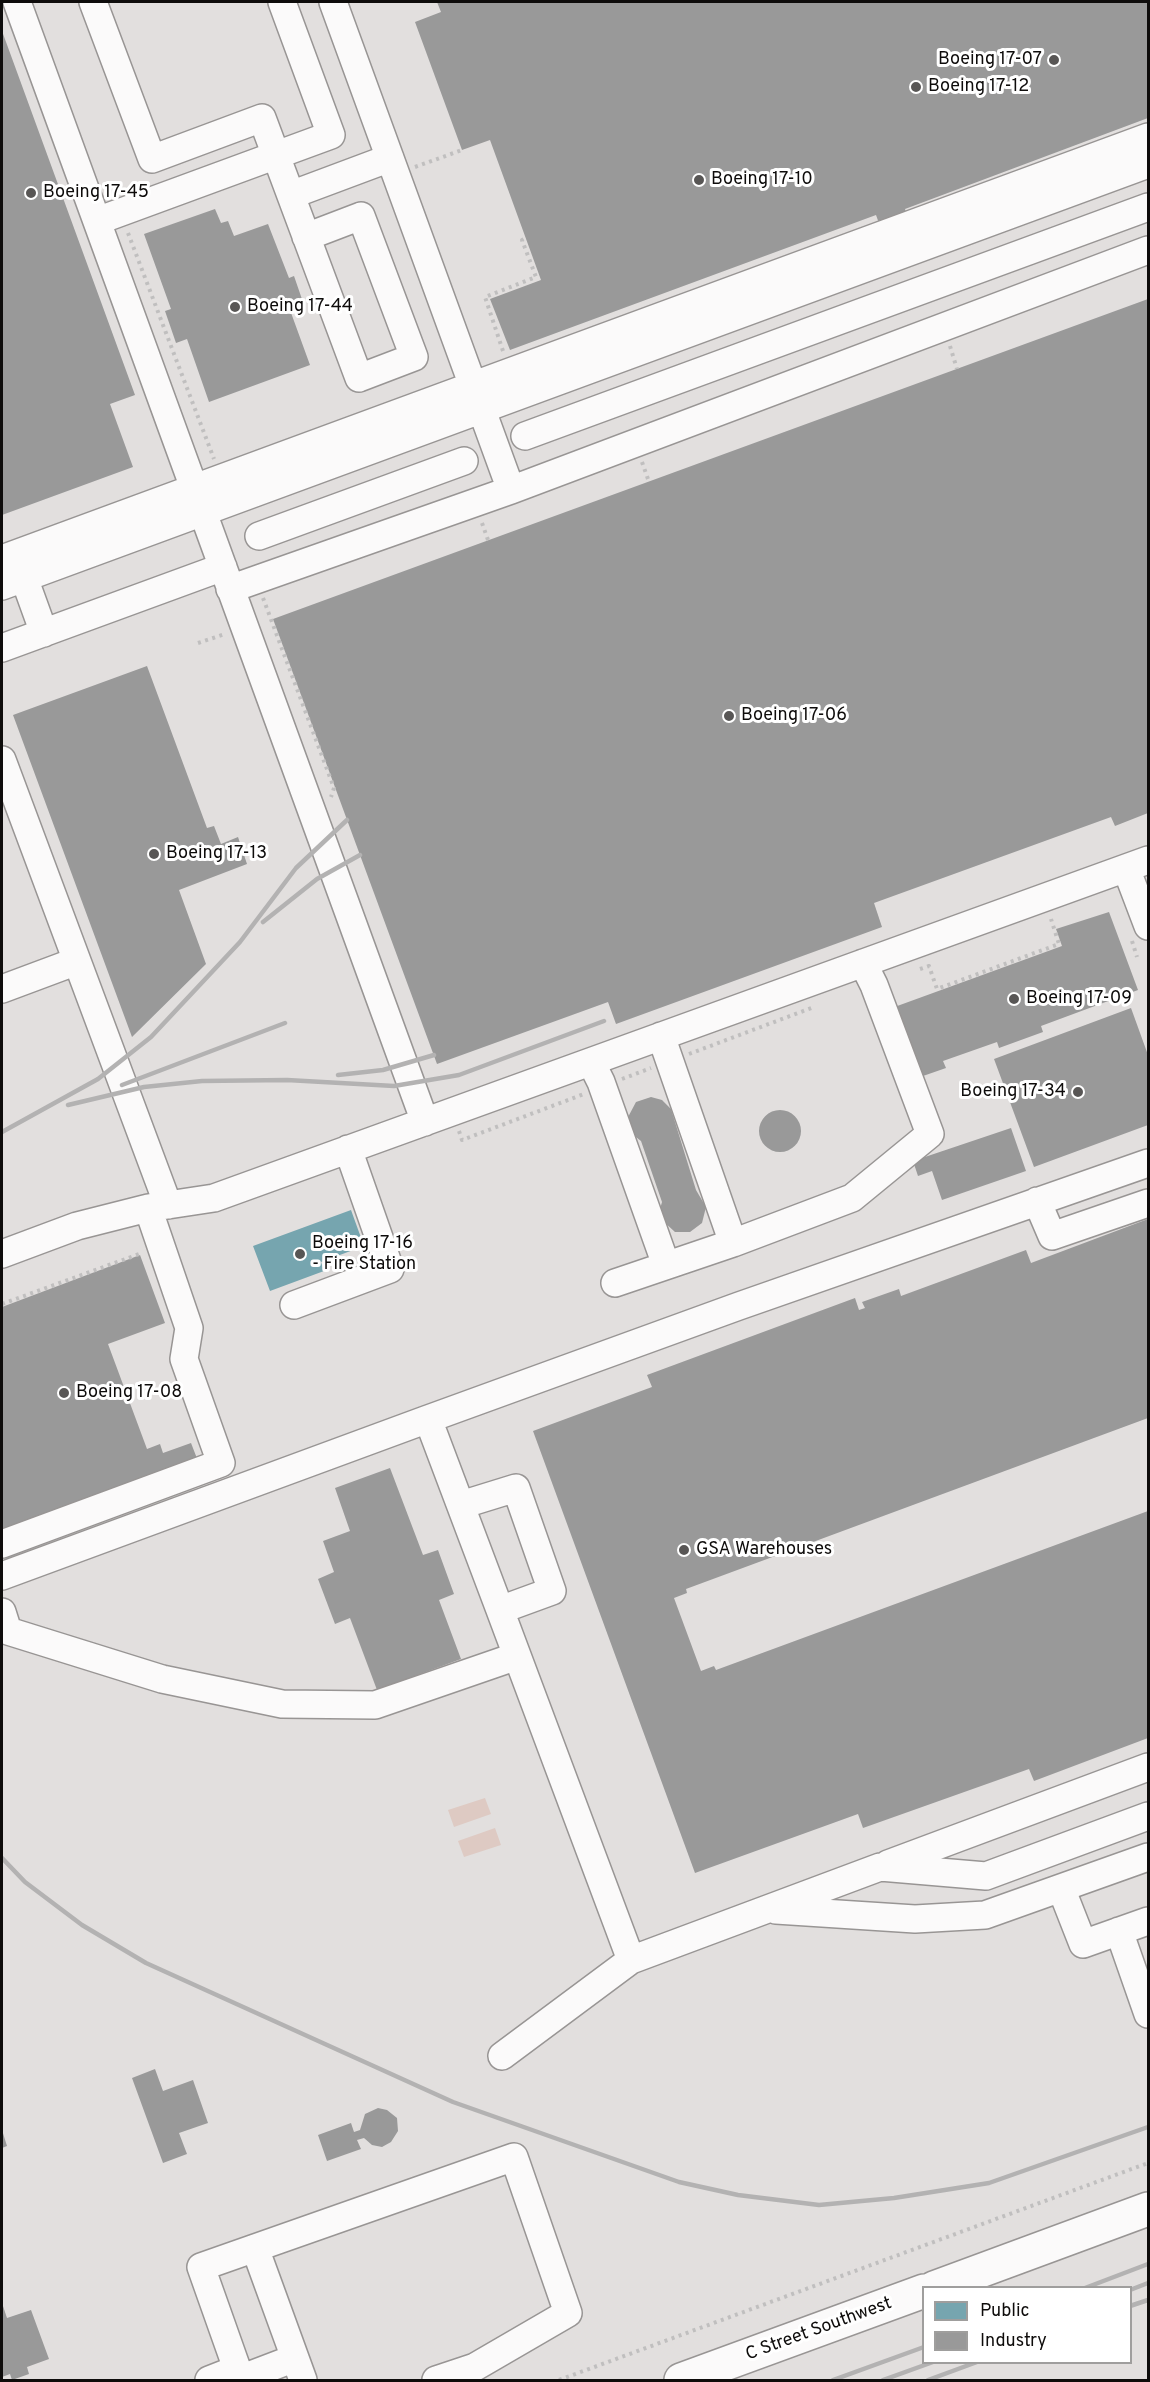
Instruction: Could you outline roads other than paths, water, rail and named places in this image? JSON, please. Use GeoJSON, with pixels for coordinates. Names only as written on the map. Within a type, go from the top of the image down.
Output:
{"type":"FeatureCollection","features":[{"type":"Feature","properties":{"kind":"main road"},"geometry":{"type":"LineString","coordinates":[[939,2286],[1149,2209]]}},
{"type":"Feature","properties":{"kind":"main road","name":"C Street Southwest"},"geometry":{"type":"LineString","coordinates":[[681,2380],[922,2292]]}},
{"type":"Feature","properties":{"kind":"lane"},"geometry":{"type":"LineString","coordinates":[[17,2],[109,217],[198,500],[425,1122]]}},
{"type":"Feature","properties":{"kind":"lane"},"geometry":{"type":"LineString","coordinates":[[93,2],[152,159],[262,118],[306,237],[359,378],[414,357],[361,216],[306,237]]}},
{"type":"Feature","properties":{"kind":"lane"},"geometry":{"type":"LineString","coordinates":[[109,217],[331,135],[282,2]]}},
{"type":"Feature","properties":{"kind":"lane"},"geometry":{"type":"LineString","coordinates":[[333,2],[477,397],[505,492]]}},
{"type":"Feature","properties":{"kind":"lane"},"geometry":{"type":"LineString","coordinates":[[676,324],[1149,136]]}},
{"type":"Feature","properties":{"kind":"lane"},"geometry":{"type":"LineString","coordinates":[[291,195],[390,158]]}},
{"type":"Feature","properties":{"kind":"lane"},"geometry":{"type":"LineString","coordinates":[[44,633],[11,569],[676,324],[1149,164]]}},
{"type":"Feature","properties":{"kind":"lane"},"geometry":{"type":"LineString","coordinates":[[525,436],[1149,207]]}},
{"type":"Feature","properties":{"kind":"lane"},"geometry":{"type":"LineString","coordinates":[[2,648],[44,633],[227,578],[256,580],[505,492],[1149,250]]}},
{"type":"Feature","properties":{"kind":"lane"},"geometry":{"type":"LineString","coordinates":[[968,273],[982,313]]}},
{"type":"Feature","properties":{"kind":"lane"},"geometry":{"type":"LineString","coordinates":[[622,401],[637,443]]}},
{"type":"Feature","properties":{"kind":"lane"},"geometry":{"type":"LineString","coordinates":[[259,536],[464,460]]}},
{"type":"Feature","properties":{"kind":"lane"},"geometry":{"type":"LineString","coordinates":[[363,498],[378,537]]}},
{"type":"Feature","properties":{"kind":"lane"},"geometry":{"type":"LineString","coordinates":[[2,760],[77,961],[158,1206],[189,1328],[184,1359],[221,1463],[2,1544]]}},
{"type":"Feature","properties":{"kind":"lane"},"geometry":{"type":"LineString","coordinates":[[2,1254],[77,1226],[158,1206],[214,1198],[425,1122],[596,1072],[662,1036],[1137,864],[1149,926]]}},
{"type":"Feature","properties":{"kind":"lane"},"geometry":{"type":"LineString","coordinates":[[2,989],[77,961]]}},
{"type":"Feature","properties":{"kind":"lane"},"geometry":{"type":"LineString","coordinates":[[615,1283],[734,1243],[852,1198],[930,1134],[874,985],[863,963]]}},
{"type":"Feature","properties":{"kind":"lane"},"geometry":{"type":"LineString","coordinates":[[662,1036],[734,1243]]}},
{"type":"Feature","properties":{"kind":"lane"},"geometry":{"type":"LineString","coordinates":[[596,1072],[666,1265]]}},
{"type":"Feature","properties":{"kind":"lane"},"geometry":{"type":"LineString","coordinates":[[294,1305],[390,1269],[348,1149]]}},
{"type":"Feature","properties":{"kind":"lane"},"geometry":{"type":"LineString","coordinates":[[2,1576],[739,1306],[1149,1162]]}},
{"type":"Feature","properties":{"kind":"lane"},"geometry":{"type":"LineString","coordinates":[[1037,1201],[1052,1236],[1149,1203]]}},
{"type":"Feature","properties":{"kind":"lane"},"geometry":{"type":"LineString","coordinates":[[428,1419],[631,1960]]}},
{"type":"Feature","properties":{"kind":"lane"},"geometry":{"type":"LineString","coordinates":[[461,1505],[516,1488],[552,1591],[500,1610]]}},
{"type":"Feature","properties":{"kind":"lane"},"geometry":{"type":"LineString","coordinates":[[2,1612],[8,1631],[162,1679],[282,1704],[375,1705],[517,1656]]}},
{"type":"Feature","properties":{"kind":"lane"},"geometry":{"type":"LineString","coordinates":[[502,2056],[631,1960],[1149,1767]]}},
{"type":"Feature","properties":{"kind":"lane"},"geometry":{"type":"LineString","coordinates":[[880,1867],[986,1876],[1149,1816]]}},
{"type":"Feature","properties":{"kind":"lane"},"geometry":{"type":"LineString","coordinates":[[768,1910],[915,1919],[985,1915],[1149,1857]]}},
{"type":"Feature","properties":{"kind":"lane"},"geometry":{"type":"LineString","coordinates":[[1061,1888],[1083,1944],[1149,1921]]}},
{"type":"Feature","properties":{"kind":"lane"},"geometry":{"type":"LineString","coordinates":[[1119,1931],[1146,1999]]}},
{"type":"Feature","properties":{"kind":"lane"},"geometry":{"type":"LineString","coordinates":[[239,2376],[201,2267],[514,2157],[568,2313],[475,2367],[436,2380]]}},
{"type":"Feature","properties":{"kind":"lane"},"geometry":{"type":"LineString","coordinates":[[209,2380],[299,2369],[255,2248]]}},
{"type":"Feature","properties":{"kind":"railway"},"geometry":{"type":"LineString","coordinates":[[2,1132],[98,1079],[151,1037],[240,942],[296,868],[347,820]]}},
{"type":"Feature","properties":{"kind":"railway"},"geometry":{"type":"LineString","coordinates":[[263,922],[317,879],[360,855]]}},
{"type":"Feature","properties":{"kind":"railway"},"geometry":{"type":"LineString","coordinates":[[68,1105],[144,1087],[202,1081],[287,1080],[394,1086],[459,1075],[604,1021]]}},
{"type":"Feature","properties":{"kind":"railway"},"geometry":{"type":"LineString","coordinates":[[122,1085],[285,1023]]}},
{"type":"Feature","properties":{"kind":"railway"},"geometry":{"type":"LineString","coordinates":[[338,1075],[383,1070],[434,1055]]}},
{"type":"Feature","properties":{"kind":"railway"},"geometry":{"type":"LineString","coordinates":[[2,1858],[25,1882],[82,1925],[146,1963],[453,2102],[679,2182],[738,2195],[819,2205],[894,2198],[989,2183],[1148,2127]]}},
{"type":"Feature","properties":{"kind":"railway"},"geometry":{"type":"LineString","coordinates":[[1090,2286],[1148,2264]]}},
{"type":"Feature","properties":{"kind":"railway"},"geometry":{"type":"LineString","coordinates":[[1132,2289],[1148,2283]]}},
{"type":"Feature","properties":{"kind":"railway"},"geometry":{"type":"LineString","coordinates":[[1132,2305],[1148,2300]]}},
{"type":"Feature","properties":{"kind":"railway"},"geometry":{"type":"LineString","coordinates":[[833,2380],[922,2348]]}},
{"type":"Feature","properties":{"kind":"railway"},"geometry":{"type":"LineString","coordinates":[[883,2380],[927,2364]]}},
{"type":"Feature","properties":{"kind":"railway"},"geometry":{"type":"LineString","coordinates":[[928,2380],[972,2364]]}},
{"type":"Feature","properties":{"kind":"place","name":"Boeing 17-07"},"geometry":{"type":"Point","coordinates":[1054,60]}},
{"type":"Feature","properties":{"kind":"place","name":"Boeing 17-12"},"geometry":{"type":"Point","coordinates":[916,87]}},
{"type":"Feature","properties":{"kind":"place","name":"Boeing 17-10"},"geometry":{"type":"Point","coordinates":[699,180]}},
{"type":"Feature","properties":{"kind":"place","name":"Boeing 17-45"},"geometry":{"type":"Point","coordinates":[31,193]}},
{"type":"Feature","properties":{"kind":"place","name":"Boeing 17-44"},"geometry":{"type":"Point","coordinates":[235,307]}},
{"type":"Feature","properties":{"kind":"place","name":"Boeing 17-06"},"geometry":{"type":"Point","coordinates":[729,716]}},
{"type":"Feature","properties":{"kind":"place","name":"Boeing 17-13"},"geometry":{"type":"Point","coordinates":[154,854]}},
{"type":"Feature","properties":{"kind":"place","name":"Boeing 17-09"},"geometry":{"type":"Point","coordinates":[1014,999]}},
{"type":"Feature","properties":{"kind":"place","name":"Boeing 17-34"},"geometry":{"type":"Point","coordinates":[1078,1092]}},
{"type":"Feature","properties":{"kind":"place","name":"Boeing 17-16 - Fire Station"},"geometry":{"type":"Point","coordinates":[300,1254]}},
{"type":"Feature","properties":{"kind":"place","name":"Boeing 17-08"},"geometry":{"type":"Point","coordinates":[64,1393]}},
{"type":"Feature","properties":{"kind":"place","name":"GSA Warehouses"},"geometry":{"type":"Point","coordinates":[684,1550]}}]}
